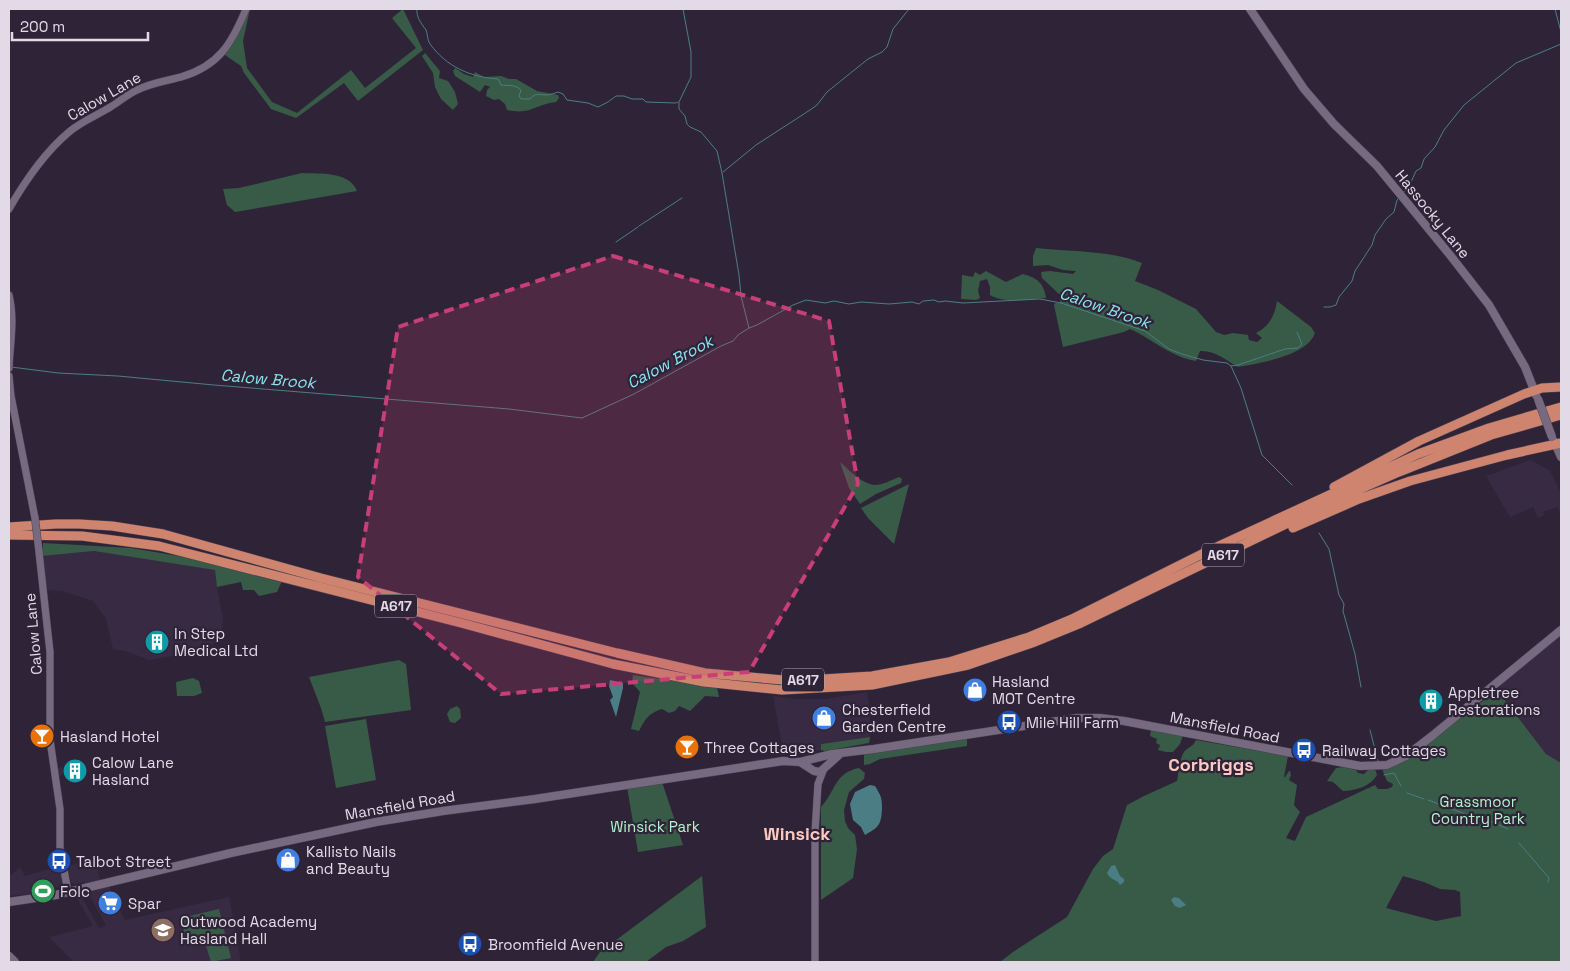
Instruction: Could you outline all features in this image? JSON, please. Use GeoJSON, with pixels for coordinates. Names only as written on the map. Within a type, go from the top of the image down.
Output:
{"type":"FeatureCollection","features":[{"type":"Feature","properties":{"kind":"highway"},"geometry":{"type":"LineString","coordinates":[[1276,521],[1386,457],[1418,441],[1534,390],[1561,387]]}},
{"type":"Feature","properties":{"kind":"highway","name":"A617"},"geometry":{"type":"LineString","coordinates":[[9,527],[79,524],[112,526],[163,534],[321,578],[617,653],[705,673],[783,680],[872,676],[949,662],[1029,637],[1072,619],[1210,550],[1276,521],[1377,472],[1447,442],[1561,406]]}},
{"type":"Feature","properties":{"kind":"highway","name":"A617"},"geometry":{"type":"LineString","coordinates":[[9,535],[82,536],[159,546],[613,664],[704,682],[782,690],[881,684],[968,666],[1032,644],[1081,623],[1340,498],[1446,452],[1491,435],[1561,415]]}},
{"type":"Feature","properties":{"kind":"highway"},"geometry":{"type":"LineString","coordinates":[[1236,549],[1253,545],[1359,499],[1410,481],[1557,442]]}},
{"type":"Feature","properties":{"kind":"main road","name":"Hassocky Lane"},"geometry":{"type":"LineString","coordinates":[[1250,9],[1304,89],[1334,124],[1377,166],[1489,305],[1512,343],[1557,442],[1561,458]]}},
{"type":"Feature","properties":{"kind":"main road","name":"Mansfield Road"},"geometry":{"type":"LineString","coordinates":[[9,902],[68,892],[230,853],[376,822],[734,768],[784,761],[800,762],[832,754],[1027,727],[1071,718],[1100,718],[1131,722],[1360,766],[1386,765],[1406,756],[1432,736],[1561,630]]}},
{"type":"Feature","properties":{"kind":"main road"},"geometry":{"type":"LineString","coordinates":[[800,762],[817,772],[825,769],[840,754]]}},
{"type":"Feature","properties":{"kind":"main road"},"geometry":{"type":"LineString","coordinates":[[813,770],[811,763],[817,758],[825,761],[825,769]]}},
{"type":"Feature","properties":{"kind":"main road"},"geometry":{"type":"LineString","coordinates":[[9,956],[15,962]]}},
{"type":"Feature","properties":{"kind":"street","name":"Calow Lane"},"geometry":{"type":"LineString","coordinates":[[9,209],[35,169],[70,131],[138,89],[182,77],[207,66],[221,55],[230,43],[246,9]]}},
{"type":"Feature","properties":{"kind":"street"},"geometry":{"type":"LineString","coordinates":[[9,295],[13,326],[9,368]]}},
{"type":"Feature","properties":{"kind":"street","name":"Calow Lane"},"geometry":{"type":"LineString","coordinates":[[9,376],[11,396],[35,518],[39,552],[50,652],[50,740],[60,809],[60,848],[68,892]]}},
{"type":"Feature","properties":{"kind":"street"},"geometry":{"type":"LineString","coordinates":[[815,962],[815,832],[818,784],[825,769]]}},
{"type":"Feature","properties":{"kind":"street"},"geometry":{"type":"LineString","coordinates":[[813,770],[818,784]]}},
{"type":"Feature","properties":{"kind":"highlighted area"},"geometry":{"type":"Polygon","coordinates":[[[613,256],[829,321],[858,484],[749,672],[501,694],[358,577],[398,327],[613,256]]]}},
{"type":"Feature","properties":{"kind":"shaded area"},"geometry":{"type":"Polygon","coordinates":[[[1531,460],[1550,471],[1561,493],[1561,516],[1557,507],[1543,512],[1544,515],[1538,518],[1533,507],[1510,517],[1486,476],[1531,460]]]}},
{"type":"Feature","properties":{"kind":"shaded area"},"geometry":{"type":"Polygon","coordinates":[[[94,551],[216,570],[223,619],[221,640],[191,653],[149,660],[126,651],[113,649],[106,619],[93,601],[62,591],[47,590],[41,556],[94,551]]]}},
{"type":"Feature","properties":{"kind":"shaded area"},"geometry":{"type":"Polygon","coordinates":[[[1561,636],[1561,763],[1546,754],[1496,691],[1505,681],[1561,636]]]}},
{"type":"Feature","properties":{"kind":"shaded area"},"geometry":{"type":"Polygon","coordinates":[[[610,680],[623,683],[616,717],[610,700],[613,697],[609,686],[610,680]]]}},
{"type":"Feature","properties":{"kind":"shaded area","name":"Chesterfield Garden Centre"},"geometry":{"type":"Polygon","coordinates":[[[867,692],[870,711],[870,737],[821,744],[821,750],[784,755],[773,696],[795,699],[826,699],[867,692]]]}},
{"type":"Feature","properties":{"kind":"shaded area"},"geometry":{"type":"Polygon","coordinates":[[[76,765],[78,771],[59,776],[57,768],[76,765]]]}},
{"type":"Feature","properties":{"kind":"shaded area"},"geometry":{"type":"Polygon","coordinates":[[[870,785],[875,786],[881,797],[882,814],[878,825],[865,835],[861,827],[853,820],[850,804],[855,792],[870,785]]]}},
{"type":"Feature","properties":{"kind":"shaded area","name":"Outwood Academy Hasland Hall"},"geometry":{"type":"Polygon","coordinates":[[[95,859],[102,887],[109,886],[112,896],[125,920],[229,897],[241,962],[74,962],[49,937],[93,926],[77,898],[81,896],[99,928],[106,926],[89,894],[85,891],[90,889],[84,882],[74,884],[71,882],[67,866],[95,859]]]}},
{"type":"Feature","properties":{"kind":"shaded area"},"geometry":{"type":"Polygon","coordinates":[[[59,862],[64,883],[60,887],[9,896],[9,877],[20,867],[25,876],[50,869],[49,863],[59,862]]]}},
{"type":"Feature","properties":{"kind":"shaded area"},"geometry":{"type":"Polygon","coordinates":[[[1115,865],[1120,876],[1124,879],[1124,882],[1120,885],[1107,873],[1111,866],[1115,865]]]}},
{"type":"Feature","properties":{"kind":"shaded area"},"geometry":{"type":"Polygon","coordinates":[[[1174,897],[1179,898],[1186,905],[1180,908],[1175,906],[1171,900],[1174,897]]]}},
{"type":"Feature","properties":{"kind":"green space"},"geometry":{"type":"Polygon","coordinates":[[[247,9],[250,9],[243,41],[247,68],[272,102],[297,113],[351,70],[365,88],[416,48],[392,18],[403,9],[423,50],[358,101],[344,83],[296,118],[271,109],[244,73],[241,66],[225,55],[247,9]]]}},
{"type":"Feature","properties":{"kind":"green space"},"geometry":{"type":"Polygon","coordinates":[[[425,53],[440,71],[439,78],[448,81],[455,92],[458,104],[453,110],[441,99],[435,87],[433,73],[422,56],[425,53]]]}},
{"type":"Feature","properties":{"kind":"green space"},"geometry":{"type":"Polygon","coordinates":[[[455,68],[473,77],[475,72],[484,77],[501,76],[516,79],[537,91],[558,95],[559,98],[556,102],[527,110],[507,110],[505,104],[499,99],[494,100],[486,96],[487,90],[490,87],[485,85],[480,92],[455,76],[453,71],[455,68]]]}},
{"type":"Feature","properties":{"kind":"green space"},"geometry":{"type":"Polygon","coordinates":[[[302,173],[341,177],[348,180],[357,191],[235,212],[227,205],[223,189],[239,188],[302,173]]]}},
{"type":"Feature","properties":{"kind":"green space"},"geometry":{"type":"Polygon","coordinates":[[[1036,248],[1104,254],[1142,263],[1135,281],[1196,309],[1216,332],[1224,335],[1233,333],[1248,335],[1249,340],[1257,342],[1262,338],[1256,333],[1271,320],[1277,301],[1311,327],[1315,333],[1310,341],[1293,353],[1270,361],[1238,367],[1220,356],[1205,351],[1200,351],[1196,361],[1186,359],[1130,329],[1063,347],[1054,305],[1055,303],[1060,303],[1061,296],[1042,278],[1041,272],[1050,271],[1073,274],[1076,271],[1063,270],[1048,265],[1033,266],[1033,256],[1036,248]]]}},
{"type":"Feature","properties":{"kind":"green space"},"geometry":{"type":"Polygon","coordinates":[[[986,271],[1006,282],[1023,274],[1032,277],[1044,288],[1046,298],[1017,300],[996,298],[990,295],[987,279],[980,281],[978,291],[980,298],[976,300],[961,299],[962,275],[973,277],[975,272],[980,275],[986,271]]]}},
{"type":"Feature","properties":{"kind":"green space"},"geometry":{"type":"Polygon","coordinates":[[[840,462],[856,476],[870,484],[881,484],[899,477],[902,479],[901,483],[876,494],[860,504],[849,488],[840,462]]]}},
{"type":"Feature","properties":{"kind":"green space"},"geometry":{"type":"Polygon","coordinates":[[[909,484],[894,544],[868,518],[861,508],[909,484]]]}},
{"type":"Feature","properties":{"kind":"green space"},"geometry":{"type":"Polygon","coordinates":[[[43,543],[131,548],[214,562],[282,581],[277,592],[259,596],[254,590],[243,590],[241,582],[217,587],[215,570],[94,551],[42,556],[43,543]]]}},
{"type":"Feature","properties":{"kind":"green space"},"geometry":{"type":"Polygon","coordinates":[[[399,660],[406,664],[411,710],[325,722],[309,677],[399,660]]]}},
{"type":"Feature","properties":{"kind":"green space"},"geometry":{"type":"Polygon","coordinates":[[[633,675],[717,687],[719,697],[705,696],[690,711],[679,706],[675,711],[669,713],[662,709],[648,717],[639,731],[631,729],[640,692],[632,683],[633,675]]]}},
{"type":"Feature","properties":{"kind":"green space"},"geometry":{"type":"Polygon","coordinates":[[[193,678],[199,681],[202,693],[194,696],[177,696],[176,682],[193,678]]]}},
{"type":"Feature","properties":{"kind":"green space","name":"Grassmoor Country Park"},"geometry":{"type":"Polygon","coordinates":[[[1496,691],[1546,754],[1561,763],[1561,962],[1000,962],[1067,917],[1093,869],[1103,856],[1113,849],[1127,805],[1177,781],[1182,755],[1196,740],[1288,756],[1284,777],[1290,771],[1289,780],[1297,785],[1294,805],[1300,812],[1286,838],[1295,841],[1306,817],[1375,785],[1378,789],[1392,787],[1393,784],[1387,781],[1382,769],[1425,745],[1496,691]],[[1403,876],[1386,908],[1436,921],[1461,916],[1460,892],[1440,889],[1403,876]]]}},
{"type":"Feature","properties":{"kind":"green space"},"geometry":{"type":"Polygon","coordinates":[[[457,706],[460,709],[461,718],[455,723],[450,722],[447,714],[450,709],[457,706]]]}},
{"type":"Feature","properties":{"kind":"green space"},"geometry":{"type":"Polygon","coordinates":[[[366,719],[376,780],[336,788],[325,726],[366,719]]]}},
{"type":"Feature","properties":{"kind":"green space"},"geometry":{"type":"Polygon","coordinates":[[[1151,730],[1161,730],[1183,735],[1180,744],[1173,752],[1166,752],[1158,750],[1160,745],[1156,743],[1157,739],[1150,736],[1151,730]]]}},
{"type":"Feature","properties":{"kind":"green space"},"geometry":{"type":"Polygon","coordinates":[[[870,737],[869,743],[825,751],[821,750],[821,744],[870,737]]]}},
{"type":"Feature","properties":{"kind":"green space"},"geometry":{"type":"Polygon","coordinates":[[[967,738],[967,746],[880,759],[864,765],[864,752],[967,738]]]}},
{"type":"Feature","properties":{"kind":"green space"},"geometry":{"type":"Polygon","coordinates":[[[1344,767],[1364,774],[1368,770],[1375,769],[1377,775],[1371,782],[1362,787],[1343,791],[1333,782],[1327,781],[1336,768],[1344,767]]]}},
{"type":"Feature","properties":{"kind":"green space"},"geometry":{"type":"Polygon","coordinates":[[[859,768],[865,773],[864,779],[849,792],[844,810],[848,828],[855,835],[857,849],[853,878],[821,900],[821,807],[840,778],[851,770],[859,768]]]}},
{"type":"Feature","properties":{"kind":"green space","name":"Winsick Park"},"geometry":{"type":"Polygon","coordinates":[[[662,782],[683,845],[638,852],[627,787],[662,782]]]}},
{"type":"Feature","properties":{"kind":"green space"},"geometry":{"type":"Polygon","coordinates":[[[702,876],[706,927],[683,941],[666,947],[646,962],[593,962],[600,952],[702,876]]]}},
{"type":"Feature","properties":{"kind":"green space"},"geometry":{"type":"Polygon","coordinates":[[[219,909],[231,958],[211,962],[204,939],[186,941],[181,918],[219,909]]]}},
{"type":"Feature","properties":{"kind":"waterway"},"geometry":{"type":"LineString","coordinates":[[417,9],[418,17],[426,30],[429,42],[444,59],[469,73],[498,79],[501,85],[516,87],[521,90],[519,96],[521,99],[530,99],[536,95],[548,95],[558,92],[563,94],[567,100],[588,103],[598,107],[616,96],[643,99],[646,102],[678,102]]}},
{"type":"Feature","properties":{"kind":"waterway"},"geometry":{"type":"LineString","coordinates":[[683,9],[691,52],[691,77],[679,102],[679,109],[685,116],[687,124],[701,132],[717,151],[741,296],[749,328]]}},
{"type":"Feature","properties":{"kind":"waterway"},"geometry":{"type":"LineString","coordinates":[[723,172],[756,145],[817,105],[827,92],[868,59],[882,52],[887,47],[893,29],[909,9]]}},
{"type":"Feature","properties":{"kind":"waterway"},"geometry":{"type":"LineString","coordinates":[[1555,9],[1561,32]]}},
{"type":"Feature","properties":{"kind":"waterway"},"geometry":{"type":"LineString","coordinates":[[1403,193],[1416,171],[1421,168],[1424,159],[1435,147],[1444,130],[1464,105],[1516,63],[1561,44]]}},
{"type":"Feature","properties":{"kind":"waterway"},"geometry":{"type":"LineString","coordinates":[[639,226],[682,198]]}},
{"type":"Feature","properties":{"kind":"waterway","name":"Calow Brook"},"geometry":{"type":"LineString","coordinates":[[1324,307],[1336,305],[1339,297],[1352,281],[1355,271],[1372,245],[1375,235],[1386,219],[1394,212],[1399,198]]}},
{"type":"Feature","properties":{"kind":"waterway"},"geometry":{"type":"LineString","coordinates":[[616,242],[638,227]]}},
{"type":"Feature","properties":{"kind":"waterway","name":"Calow Brook"},"geometry":{"type":"LineString","coordinates":[[11,367],[58,373],[118,376],[509,409],[582,418],[634,394],[733,341],[738,335],[749,328],[806,300],[825,303],[834,301],[849,304],[861,302],[889,304],[912,302],[919,304],[923,301],[934,300],[963,303],[1040,299],[1061,303],[1145,331],[1169,349],[1182,354],[1203,360],[1227,363],[1231,366],[1285,349],[1298,348],[1302,344],[1297,332]]}},
{"type":"Feature","properties":{"kind":"waterway"},"geometry":{"type":"LineString","coordinates":[[1231,366],[1241,388],[1262,455],[1292,485]]}},
{"type":"Feature","properties":{"kind":"waterway"},"geometry":{"type":"LineString","coordinates":[[1319,533],[1329,549],[1339,595],[1344,604],[1343,611],[1355,654],[1361,687]]}},
{"type":"Feature","properties":{"kind":"waterway"},"geometry":{"type":"LineString","coordinates":[[1370,730],[1378,761]]}},
{"type":"Feature","properties":{"kind":"waterway"},"geometry":{"type":"LineString","coordinates":[[1384,775],[1394,773],[1401,786]]}},
{"type":"Feature","properties":{"kind":"waterway"},"geometry":{"type":"LineString","coordinates":[[1407,793],[1424,799]]}},
{"type":"Feature","properties":{"kind":"waterway"},"geometry":{"type":"LineString","coordinates":[[1428,800],[1508,829]]}},
{"type":"Feature","properties":{"kind":"waterway"},"geometry":{"type":"LineString","coordinates":[[1519,843],[1549,878],[1548,882]]}},
{"type":"Feature","properties":{"kind":"place","name":"In Step Medical Ltd"},"geometry":{"type":"Point","coordinates":[157,642]}},
{"type":"Feature","properties":{"kind":"place","name":"Hasland MOT Centre"},"geometry":{"type":"Point","coordinates":[975,690]}},
{"type":"Feature","properties":{"kind":"place","name":"Appletree Restorations"},"geometry":{"type":"Point","coordinates":[1431,701]}},
{"type":"Feature","properties":{"kind":"place","name":"Chesterfield Garden Centre"},"geometry":{"type":"Point","coordinates":[824,718]}},
{"type":"Feature","properties":{"kind":"place","name":"Mile Hill Farm"},"geometry":{"type":"Point","coordinates":[1009,722]}},
{"type":"Feature","properties":{"kind":"place","name":"Hasland Hotel"},"geometry":{"type":"Point","coordinates":[42,736]}},
{"type":"Feature","properties":{"kind":"place","name":"Three Cottages"},"geometry":{"type":"Point","coordinates":[687,747]}},
{"type":"Feature","properties":{"kind":"place","name":"Railway Cottages"},"geometry":{"type":"Point","coordinates":[1304,750]}},
{"type":"Feature","properties":{"kind":"place","name":"Calow Lane Hasland"},"geometry":{"type":"Point","coordinates":[75,771]}},
{"type":"Feature","properties":{"kind":"place","name":"Kallisto Nails and Beauty"},"geometry":{"type":"Point","coordinates":[288,860]}},
{"type":"Feature","properties":{"kind":"place","name":"Talbot Street"},"geometry":{"type":"Point","coordinates":[59,861]}},
{"type":"Feature","properties":{"kind":"place","name":"Folc"},"geometry":{"type":"Point","coordinates":[43,891]}},
{"type":"Feature","properties":{"kind":"place","name":"Spar"},"geometry":{"type":"Point","coordinates":[110,903]}},
{"type":"Feature","properties":{"kind":"place","name":"Outwood Academy Hasland Hall"},"geometry":{"type":"Point","coordinates":[163,930]}},
{"type":"Feature","properties":{"kind":"place","name":"Broomfield Avenue"},"geometry":{"type":"Point","coordinates":[470,944]}},
{"type":"Feature","properties":{"kind":"district","name":"Corbriggs"},"geometry":{"type":"Point","coordinates":[1211,764]}},
{"type":"Feature","properties":{"kind":"district","name":"Winsick"},"geometry":{"type":"Point","coordinates":[797,833]}}]}
